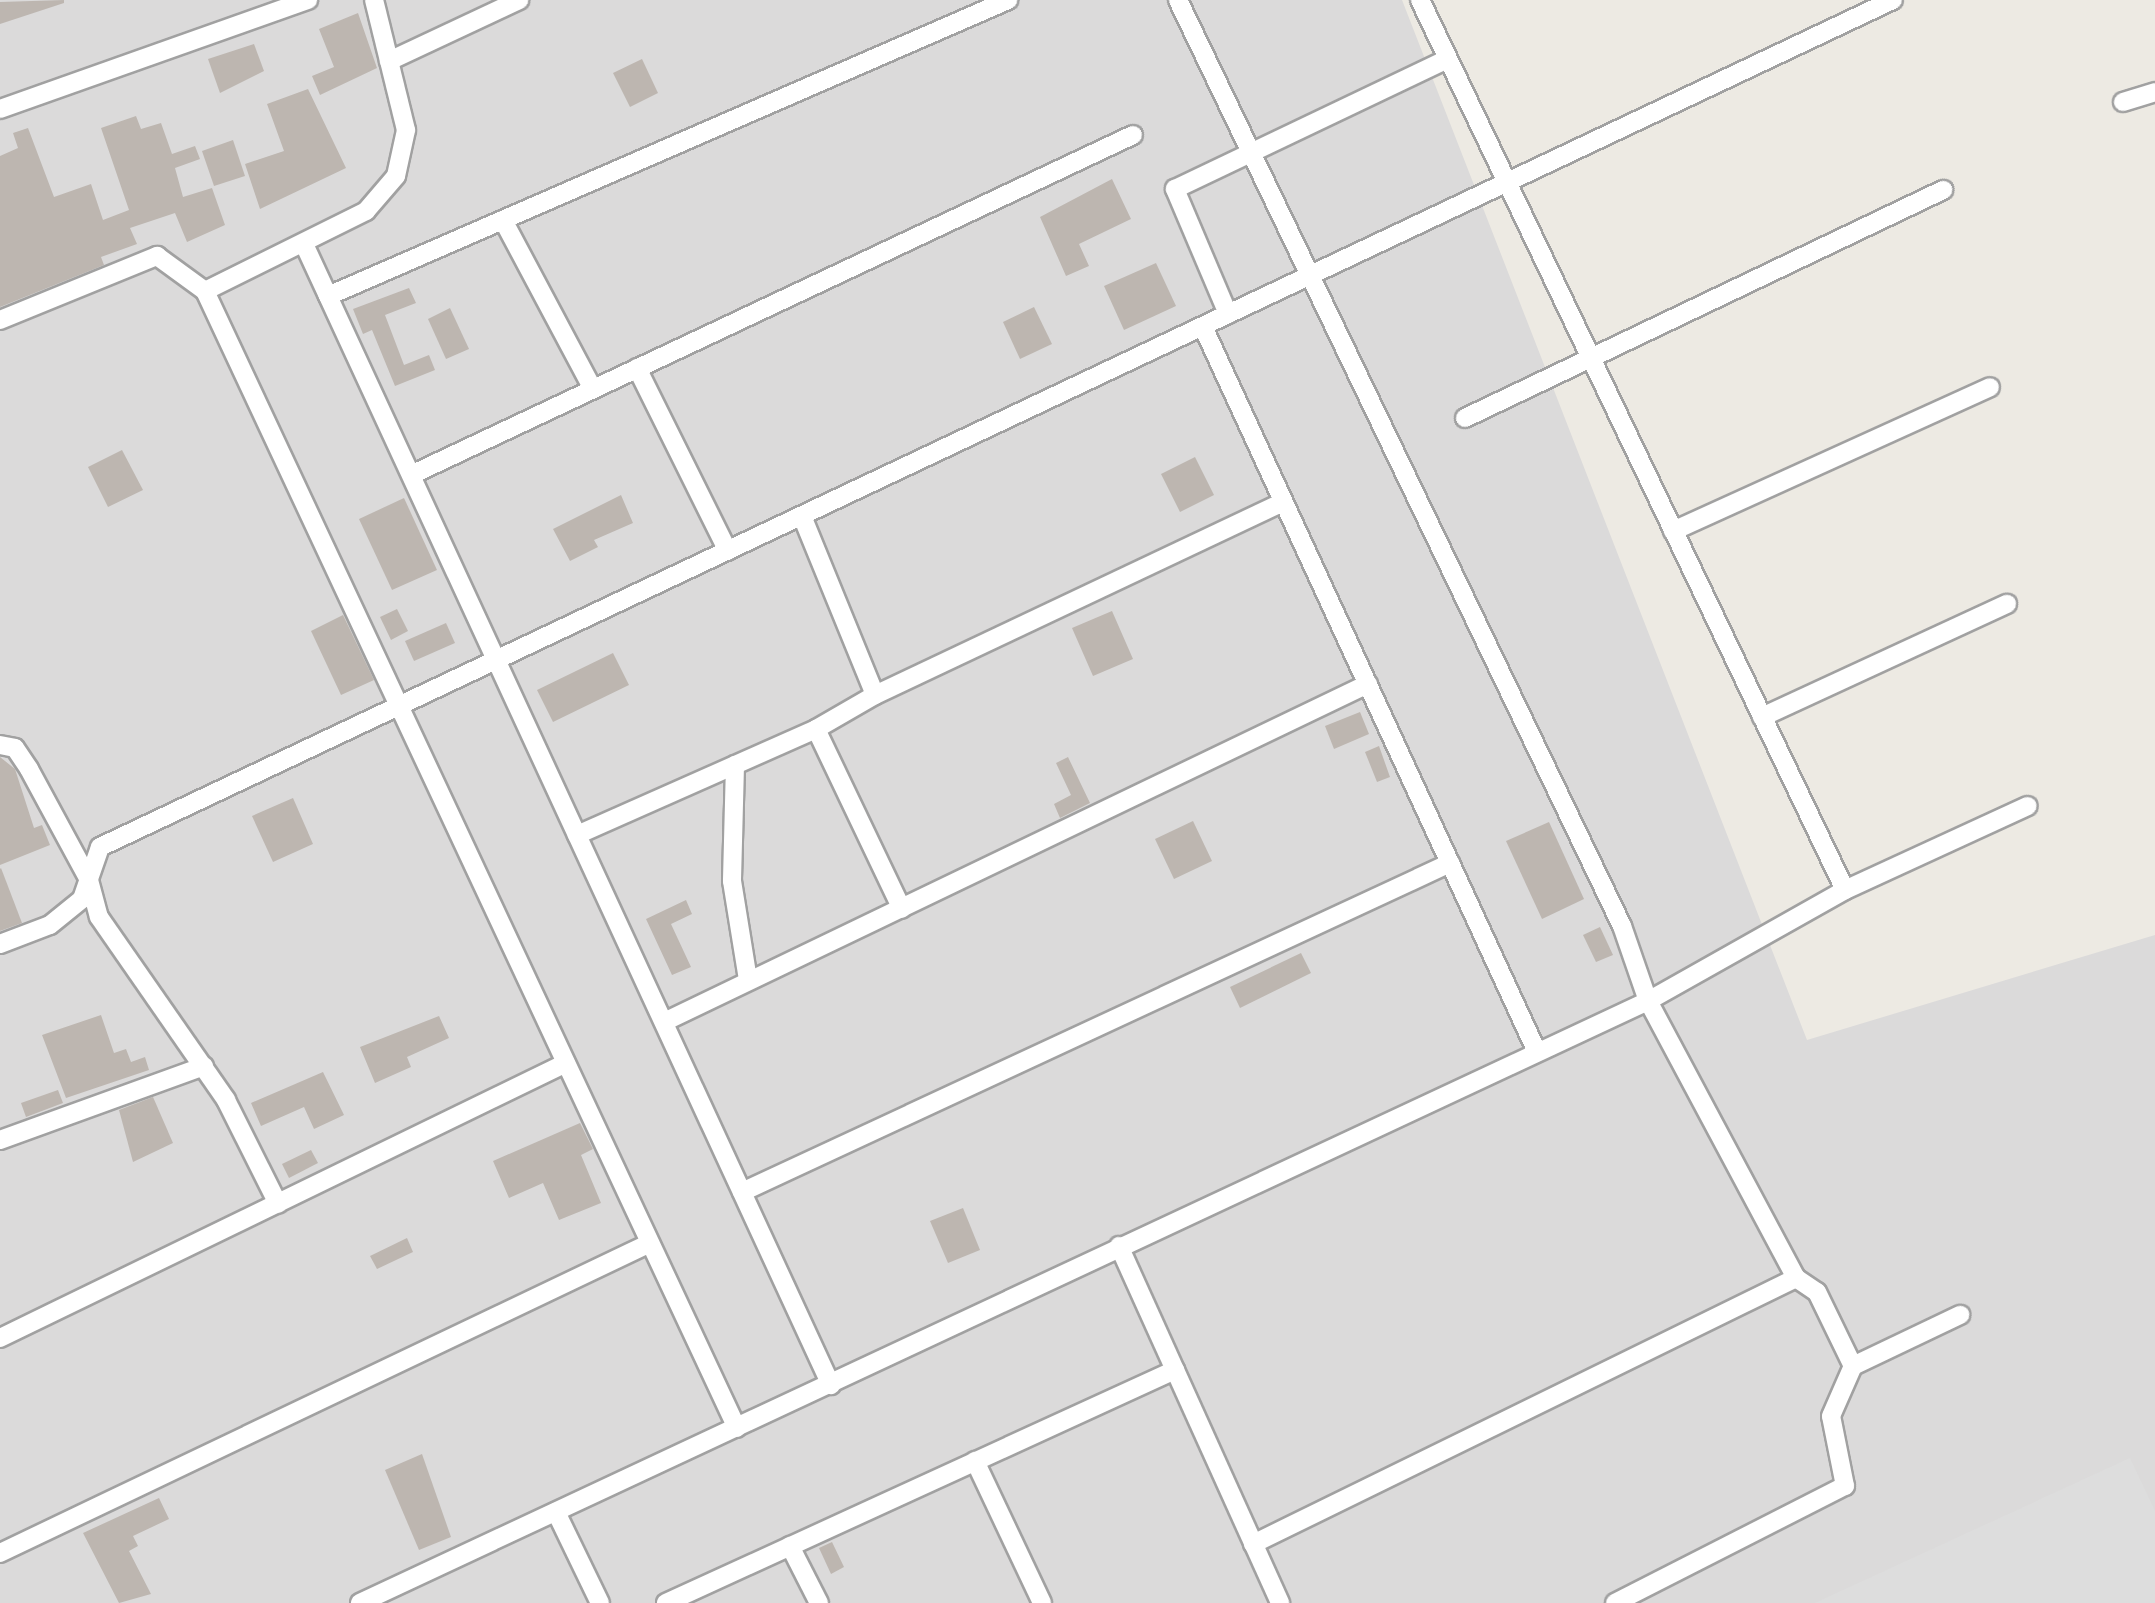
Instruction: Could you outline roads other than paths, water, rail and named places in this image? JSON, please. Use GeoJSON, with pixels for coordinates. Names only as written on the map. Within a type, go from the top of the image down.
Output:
{"type":"FeatureCollection","features":[{"type":"Feature","properties":{"kind":"street"},"geometry":{"type":"LineString","coordinates":[[0,109],[308,0]]}},
{"type":"Feature","properties":{"kind":"street"},"geometry":{"type":"LineString","coordinates":[[205,291],[366,211],[396,176],[406,130],[374,0]]}},
{"type":"Feature","properties":{"kind":"street"},"geometry":{"type":"LineString","coordinates":[[389,61],[519,0]]}},
{"type":"Feature","properties":{"kind":"street"},"geometry":{"type":"LineString","coordinates":[[328,296],[1008,0]]}},
{"type":"Feature","properties":{"kind":"street"},"geometry":{"type":"LineString","coordinates":[[1178,0],[1304,275],[1622,926],[1648,1001],[1796,1278],[1817,1292],[1853,1366]]}},
{"type":"Feature","properties":{"kind":"street"},"geometry":{"type":"LineString","coordinates":[[1420,0],[1845,890]]}},
{"type":"Feature","properties":{"kind":"street"},"geometry":{"type":"LineString","coordinates":[[0,944],[50,925],[82,899],[100,847],[1204,329],[1304,275],[1893,0]]}},
{"type":"Feature","properties":{"kind":"street"},"geometry":{"type":"LineString","coordinates":[[1228,314],[1175,189],[1448,59]]}},
{"type":"Feature","properties":{"kind":"street"},"geometry":{"type":"LineString","coordinates":[[2123,102],[2155,92]]}},
{"type":"Feature","properties":{"kind":"street"},"geometry":{"type":"LineString","coordinates":[[411,475],[1133,135]]}},
{"type":"Feature","properties":{"kind":"street"},"geometry":{"type":"LineString","coordinates":[[1465,418],[1943,190]]}},
{"type":"Feature","properties":{"kind":"street"},"geometry":{"type":"LineString","coordinates":[[503,220],[593,389]]}},
{"type":"Feature","properties":{"kind":"street"},"geometry":{"type":"LineString","coordinates":[[304,244],[831,1385]]}},
{"type":"Feature","properties":{"kind":"street"},"geometry":{"type":"LineString","coordinates":[[0,320],[157,256],[205,291],[737,1428]]}},
{"type":"Feature","properties":{"kind":"street"},"geometry":{"type":"LineString","coordinates":[[1204,329],[1537,1052]]}},
{"type":"Feature","properties":{"kind":"street"},"geometry":{"type":"LineString","coordinates":[[637,368],[728,551]]}},
{"type":"Feature","properties":{"kind":"street"},"geometry":{"type":"LineString","coordinates":[[1673,531],[1990,387]]}},
{"type":"Feature","properties":{"kind":"street"},"geometry":{"type":"LineString","coordinates":[[577,835],[816,729],[875,695],[1283,502]]}},
{"type":"Feature","properties":{"kind":"street"},"geometry":{"type":"LineString","coordinates":[[802,516],[875,695]]}},
{"type":"Feature","properties":{"kind":"street"},"geometry":{"type":"LineString","coordinates":[[1762,717],[2007,604]]}},
{"type":"Feature","properties":{"kind":"street"},"geometry":{"type":"LineString","coordinates":[[664,1022],[1368,684]]}},
{"type":"Feature","properties":{"kind":"street"},"geometry":{"type":"LineString","coordinates":[[816,729],[902,909]]}},
{"type":"Feature","properties":{"kind":"street"},"geometry":{"type":"LineString","coordinates":[[0,745],[22,759],[89,880],[99,917],[204,1066],[278,1204]]}},
{"type":"Feature","properties":{"kind":"street"},"geometry":{"type":"LineString","coordinates":[[735,765],[732,881],[748,980]]}},
{"type":"Feature","properties":{"kind":"street"},"geometry":{"type":"LineString","coordinates":[[360,1603],[1008,1306],[1119,1246],[1648,1001],[1845,890],[2028,806]]}},
{"type":"Feature","properties":{"kind":"street"},"geometry":{"type":"LineString","coordinates":[[742,1192],[1450,863]]}},
{"type":"Feature","properties":{"kind":"street"},"geometry":{"type":"LineString","coordinates":[[0,1338],[566,1063]]}},
{"type":"Feature","properties":{"kind":"street"},"geometry":{"type":"LineString","coordinates":[[0,1140],[204,1066]]}},
{"type":"Feature","properties":{"kind":"street"},"geometry":{"type":"LineString","coordinates":[[0,1553],[650,1243]]}},
{"type":"Feature","properties":{"kind":"street"},"geometry":{"type":"LineString","coordinates":[[1119,1246],[1280,1603]]}},
{"type":"Feature","properties":{"kind":"street"},"geometry":{"type":"LineString","coordinates":[[1253,1544],[1796,1278]]}},
{"type":"Feature","properties":{"kind":"street"},"geometry":{"type":"LineString","coordinates":[[1615,1603],[1845,1486],[1831,1416],[1853,1366],[1960,1315]]}},
{"type":"Feature","properties":{"kind":"street"},"geometry":{"type":"LineString","coordinates":[[666,1603],[1175,1370]]}},
{"type":"Feature","properties":{"kind":"street"},"geometry":{"type":"LineString","coordinates":[[975,1461],[1042,1603]]}},
{"type":"Feature","properties":{"kind":"street"},"geometry":{"type":"LineString","coordinates":[[556,1512],[600,1603]]}},
{"type":"Feature","properties":{"kind":"street"},"geometry":{"type":"LineString","coordinates":[[790,1546],[819,1603]]}}]}
